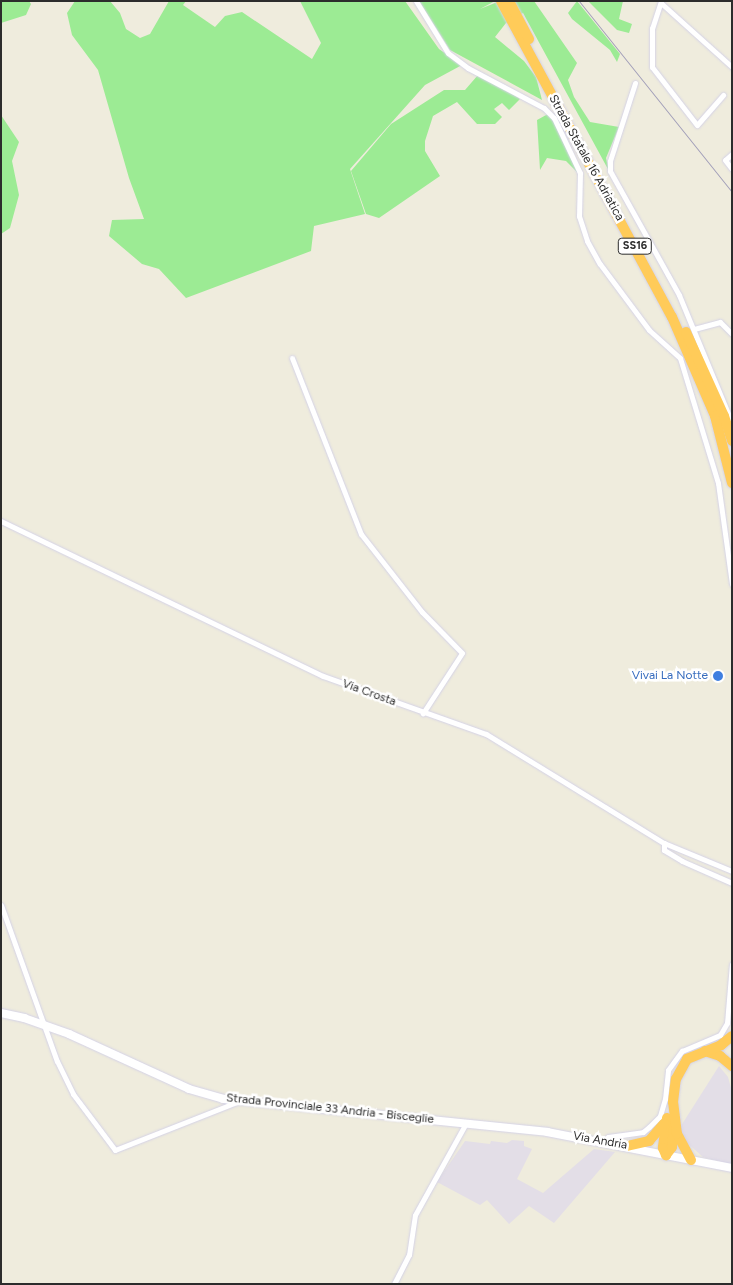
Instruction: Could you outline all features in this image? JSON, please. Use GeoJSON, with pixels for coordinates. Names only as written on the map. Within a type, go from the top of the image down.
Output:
{"type":"FeatureCollection","features":[{"type":"Feature","properties":{"kind":"highway","name":"Strada Statale 16 Adriatica"},"geometry":{"type":"LineString","coordinates":[[501,1],[515,20],[679,316],[724,416],[732,441]]}},
{"type":"Feature","properties":{"kind":"highway","name":"Strada Statale 16 Adriatica"},"geometry":{"type":"LineString","coordinates":[[509,1],[515,20],[672,317],[715,416],[732,483]]}},
{"type":"Feature","properties":{"kind":"highway"},"geometry":{"type":"LineString","coordinates":[[666,1155],[674,1136],[671,1119],[681,1067],[687,1059],[722,1045],[732,1036]]}},
{"type":"Feature","properties":{"kind":"highway"},"geometry":{"type":"LineString","coordinates":[[706,1052],[720,1056],[732,1066]]}},
{"type":"Feature","properties":{"kind":"highway"},"geometry":{"type":"LineString","coordinates":[[627,1146],[649,1141],[671,1119]]}},
{"type":"Feature","properties":{"kind":"highway"},"geometry":{"type":"LineString","coordinates":[[671,1119],[691,1160]]}},
{"type":"Feature","properties":{"kind":"main road","name":"Strada Provinciale 33 Andria - Bisceglie"},"geometry":{"type":"LineString","coordinates":[[1,1014],[45,1025],[189,1089],[237,1101],[466,1123]]}},
{"type":"Feature","properties":{"kind":"main road","name":"Via Andria"},"geometry":{"type":"LineString","coordinates":[[466,1123],[604,1142],[732,1168]]}},
{"type":"Feature","properties":{"kind":"street"},"geometry":{"type":"LineString","coordinates":[[416,1],[448,53],[468,68],[544,108],[554,118],[580,173],[579,216],[587,241],[600,264],[649,330],[680,358],[718,483],[732,584]]}},
{"type":"Feature","properties":{"kind":"street"},"geometry":{"type":"LineString","coordinates":[[723,95],[697,125],[652,67],[652,28],[661,2],[732,67]]}},
{"type":"Feature","properties":{"kind":"street"},"geometry":{"type":"LineString","coordinates":[[635,83],[610,161],[610,171],[679,295],[732,423]]}},
{"type":"Feature","properties":{"kind":"street"},"geometry":{"type":"LineString","coordinates":[[732,154],[725,160],[732,169]]}},
{"type":"Feature","properties":{"kind":"street"},"geometry":{"type":"LineString","coordinates":[[694,329],[720,322],[732,334]]}},
{"type":"Feature","properties":{"kind":"street"},"geometry":{"type":"LineString","coordinates":[[292,358],[361,534],[422,612],[462,653],[423,713]]}},
{"type":"Feature","properties":{"kind":"street","name":"Via Crosta"},"geometry":{"type":"LineString","coordinates":[[1,521],[323,676],[486,734],[664,843],[732,871]]}},
{"type":"Feature","properties":{"kind":"street"},"geometry":{"type":"LineString","coordinates":[[664,843],[664,850],[682,861],[732,884]]}},
{"type":"Feature","properties":{"kind":"street"},"geometry":{"type":"LineString","coordinates":[[1,905],[45,1025],[73,1094],[115,1150],[237,1101]]}},
{"type":"Feature","properties":{"kind":"street"},"geometry":{"type":"LineString","coordinates":[[604,1142],[608,1137],[643,1132],[649,1127],[660,1116],[665,1099],[668,1070],[682,1051],[720,1035],[727,1023],[732,964]]}},
{"type":"Feature","properties":{"kind":"street"},"geometry":{"type":"LineString","coordinates":[[394,1284],[409,1255],[415,1215],[466,1123]]}},
{"type":"Feature","properties":{"kind":"shaded area"},"geometry":{"type":"Polygon","coordinates":[[[719,1066],[728,1077],[731,1088],[731,1164],[703,1157],[685,1141],[679,1129],[719,1066]]]}},
{"type":"Feature","properties":{"kind":"shaded area"},"geometry":{"type":"Polygon","coordinates":[[[512,1140],[524,1141],[524,1146],[532,1149],[517,1179],[543,1193],[594,1149],[615,1152],[554,1223],[529,1206],[509,1224],[487,1200],[480,1205],[437,1182],[465,1141],[490,1144],[491,1141],[507,1143],[512,1140]]]}},
{"type":"Feature","properties":{"kind":"green space"},"geometry":{"type":"Polygon","coordinates":[[[1,1],[29,1],[31,4],[26,15],[1,23],[1,1]]]}},
{"type":"Feature","properties":{"kind":"green space"},"geometry":{"type":"Polygon","coordinates":[[[75,1],[110,1],[120,13],[126,29],[140,38],[150,34],[169,1],[186,1],[183,5],[215,27],[225,16],[242,12],[312,59],[321,43],[300,1],[405,1],[439,49],[462,65],[425,85],[350,169],[365,214],[314,226],[311,251],[186,298],[159,269],[142,264],[109,236],[112,220],[144,219],[129,178],[98,70],[72,35],[67,13],[75,1]]]}},
{"type":"Feature","properties":{"kind":"green space"},"geometry":{"type":"Polygon","coordinates":[[[419,1],[495,1],[480,9],[500,1],[534,1],[577,63],[568,80],[574,97],[590,122],[619,127],[606,158],[609,171],[523,13],[506,23],[495,37],[524,61],[536,77],[542,100],[450,50],[419,1]]]}},
{"type":"Feature","properties":{"kind":"green space"},"geometry":{"type":"Polygon","coordinates":[[[577,1],[620,54],[617,62],[610,50],[572,19],[568,13],[577,1]]]}},
{"type":"Feature","properties":{"kind":"green space"},"geometry":{"type":"Polygon","coordinates":[[[588,1],[623,1],[619,19],[632,24],[629,33],[617,30],[588,1]]]}},
{"type":"Feature","properties":{"kind":"green space"},"geometry":{"type":"Polygon","coordinates":[[[478,75],[489,77],[520,99],[509,110],[502,103],[494,109],[502,117],[495,124],[477,124],[457,102],[433,116],[425,141],[425,151],[440,176],[379,218],[366,214],[351,171],[391,124],[444,90],[465,90],[478,75]]]}},
{"type":"Feature","properties":{"kind":"green space"},"geometry":{"type":"Polygon","coordinates":[[[548,114],[554,119],[578,173],[566,161],[547,158],[540,170],[537,120],[548,114]]]}},
{"type":"Feature","properties":{"kind":"green space"},"geometry":{"type":"Polygon","coordinates":[[[1,115],[19,142],[12,161],[19,195],[10,228],[1,234],[1,115]]]}},
{"type":"Feature","properties":{"kind":"railway"},"geometry":{"type":"LineString","coordinates":[[579,1],[732,192]]}},
{"type":"Feature","properties":{"kind":"place","name":"Vivai La Notte"},"geometry":{"type":"Point","coordinates":[718,676]}}]}
